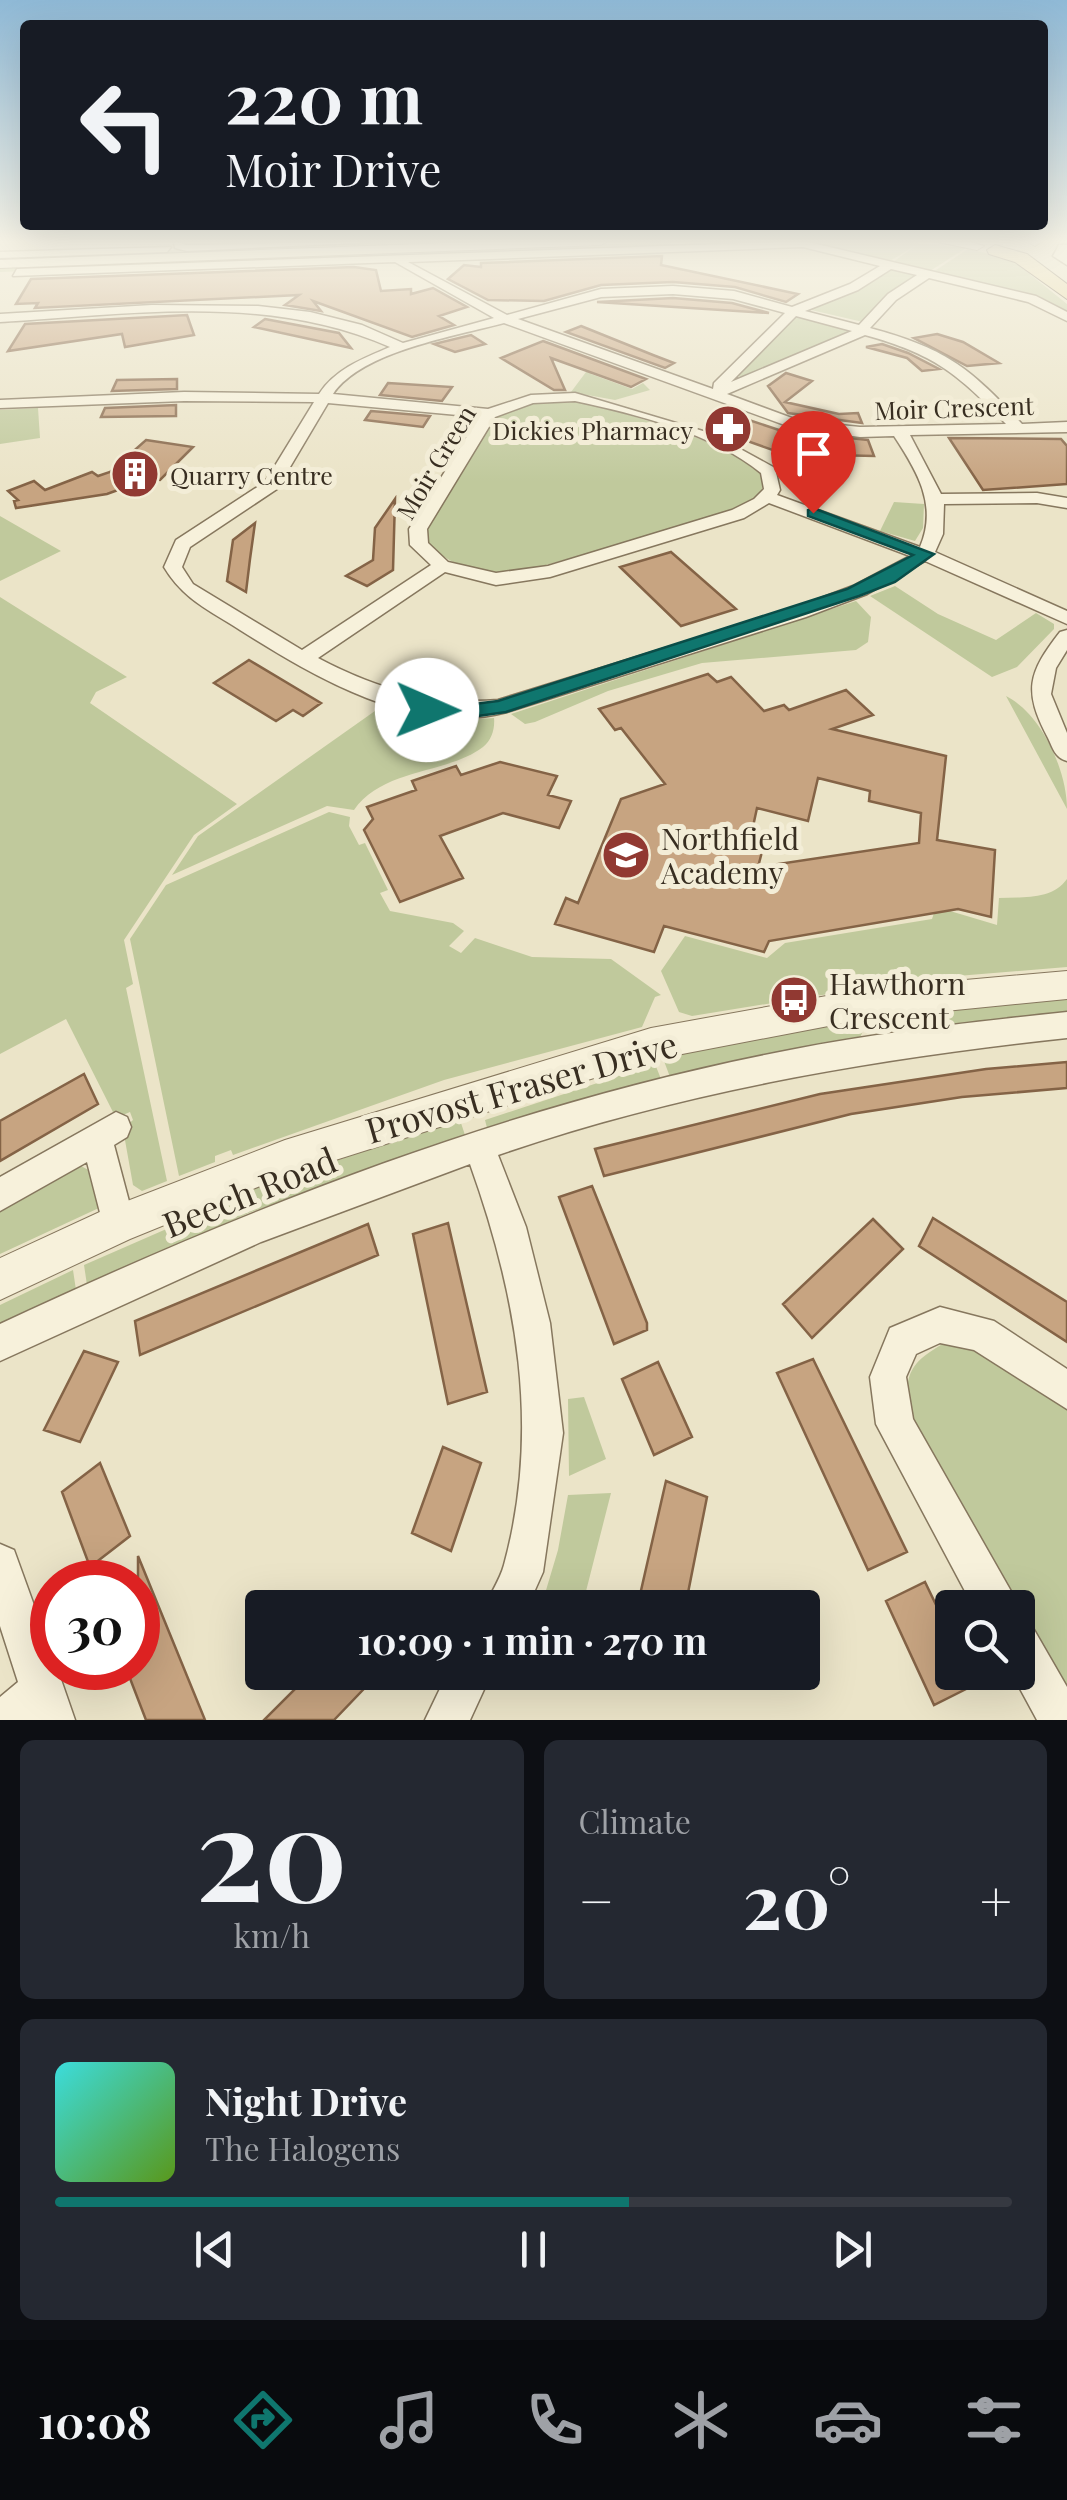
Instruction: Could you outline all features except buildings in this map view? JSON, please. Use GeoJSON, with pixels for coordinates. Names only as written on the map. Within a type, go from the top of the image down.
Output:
{"type":"FeatureCollection","features":[{"type":"Feature","properties":{"kind":"street"},"geometry":{"type":"LineString","coordinates":[[322,321],[402,347]]}},
{"type":"Feature","properties":{"kind":"street"},"geometry":{"type":"LineString","coordinates":[[497,321],[402,347],[343,375],[270,485],[182,544],[172,567],[186,588],[305,657],[403,704],[450,713],[475,712],[789,616],[889,578],[926,554],[937,524],[936,499],[926,472],[899,431]]}},
{"type":"Feature","properties":{"kind":"street","name":"Moir Crescent"},"geometry":{"type":"LineString","coordinates":[[511,321],[798,426],[830,431],[1067,426]]}},
{"type":"Feature","properties":{"kind":"street"},"geometry":{"type":"LineString","coordinates":[[710,396],[784,321]]}},
{"type":"Feature","properties":{"kind":"street"},"geometry":{"type":"LineString","coordinates":[[835,321],[923,347],[952,362],[1016,426]]}},
{"type":"Feature","properties":{"kind":"street"},"geometry":{"type":"LineString","coordinates":[[710,396],[863,329],[870,321]]}},
{"type":"Feature","properties":{"kind":"street"},"geometry":{"type":"LineString","coordinates":[[0,404],[246,394],[325,397],[488,414]]}},
{"type":"Feature","properties":{"kind":"street","name":"Moir Green"},"geometry":{"type":"LineString","coordinates":[[442,566],[419,545],[418,530],[488,414],[540,398],[575,397],[608,404],[761,461],[773,483],[768,497]]}},
{"type":"Feature","properties":{"kind":"street"},"geometry":{"type":"LineString","coordinates":[[305,657],[442,566],[477,577],[518,578],[728,517],[768,497],[926,554],[1067,618]]}},
{"type":"Feature","properties":{"kind":"street"},"geometry":{"type":"LineString","coordinates":[[936,499],[1022,498],[1067,503]]}},
{"type":"Feature","properties":{"kind":"street"},"geometry":{"type":"LineString","coordinates":[[1067,636],[1042,668],[1038,689],[1067,753]]}},
{"type":"Feature","properties":{"kind":"street","name":"Provost Fraser Drive"},"geometry":{"type":"LineString","coordinates":[[0,1279],[118,1224],[285,1158],[664,1041],[864,1004],[1067,985]]}},
{"type":"Feature","properties":{"kind":"street"},"geometry":{"type":"LineString","coordinates":[[864,1004],[884,1046]]}},
{"type":"Feature","properties":{"kind":"street","name":"Beech Road"},"geometry":{"type":"LineString","coordinates":[[0,1344],[255,1226],[479,1145],[670,1088],[884,1046],[1067,1025]]}},
{"type":"Feature","properties":{"kind":"street"},"geometry":{"type":"LineString","coordinates":[[0,1196],[107,1133],[118,1224]]}},
{"type":"Feature","properties":{"kind":"street"},"geometry":{"type":"LineString","coordinates":[[479,1145],[509,1227],[532,1323],[544,1433],[523,1572],[514,1590]]}},
{"type":"Feature","properties":{"kind":"street"},"geometry":{"type":"LineString","coordinates":[[988,1590],[895,1424],[888,1378],[903,1341],[940,1325],[981,1334],[1067,1391]]}},
{"type":"Feature","properties":{"kind":"street"},"geometry":{"type":"LineString","coordinates":[[0,1564],[48,1704],[6,1720]]}},
{"type":"Feature","properties":{"kind":"street"},"geometry":{"type":"LineString","coordinates":[[1035,1674],[1060,1720]]}},
{"type":"Feature","properties":{"kind":"street"},"geometry":{"type":"LineString","coordinates":[[446,1720],[462,1690]]}},
{"type":"Feature","properties":{"kind":"green space"},"geometry":{"type":"Polygon","coordinates":[[[788,321],[820,321],[851,331],[744,378],[738,376],[788,321]]]}},
{"type":"Feature","properties":{"kind":"green space"},"geometry":{"type":"Polygon","coordinates":[[[592,364],[601,368],[591,374],[632,389],[643,383],[650,390],[615,400],[571,392],[592,364]]]}},
{"type":"Feature","properties":{"kind":"green space"},"geometry":{"type":"Polygon","coordinates":[[[569,401],[642,419],[730,452],[763,476],[762,493],[735,512],[521,572],[493,573],[467,568],[433,548],[423,538],[429,516],[487,422],[526,405],[569,401]]]}},
{"type":"Feature","properties":{"kind":"green space"},"geometry":{"type":"Polygon","coordinates":[[[38,408],[40,438],[0,444],[0,410],[38,408]]]}},
{"type":"Feature","properties":{"kind":"green space"},"geometry":{"type":"Polygon","coordinates":[[[894,502],[924,504],[923,528],[915,541],[880,531],[894,502]]]}},
{"type":"Feature","properties":{"kind":"green space"},"geometry":{"type":"Polygon","coordinates":[[[0,516],[61,551],[0,581],[0,516]]]}},
{"type":"Feature","properties":{"kind":"green space"},"geometry":{"type":"Polygon","coordinates":[[[895,586],[938,614],[996,640],[1036,613],[1054,624],[1054,629],[1017,667],[992,677],[870,596],[895,586]]]}},
{"type":"Feature","properties":{"kind":"green space"},"geometry":{"type":"Polygon","coordinates":[[[0,597],[127,677],[96,692],[90,703],[237,804],[194,835],[124,940],[133,984],[126,988],[167,1181],[142,1191],[133,1185],[123,1129],[133,1120],[130,1112],[116,1118],[66,1019],[0,1054],[0,597]]]}},
{"type":"Feature","properties":{"kind":"green space"},"geometry":{"type":"Polygon","coordinates":[[[856,601],[871,617],[868,642],[856,650],[702,663],[608,691],[535,722],[525,724],[511,714],[856,601]]]}},
{"type":"Feature","properties":{"kind":"green space"},"geometry":{"type":"Polygon","coordinates":[[[1006,696],[1031,716],[1050,745],[1063,778],[1067,809],[1006,696]]]}},
{"type":"Feature","properties":{"kind":"green space"},"geometry":{"type":"Polygon","coordinates":[[[382,706],[444,721],[494,718],[493,730],[486,744],[469,756],[381,786],[354,810],[327,806],[172,875],[198,836],[382,706]]]}},
{"type":"Feature","properties":{"kind":"green space"},"geometry":{"type":"Polygon","coordinates":[[[329,812],[350,817],[349,826],[359,845],[365,843],[388,890],[380,893],[390,911],[453,923],[464,931],[449,946],[461,953],[475,938],[532,957],[611,959],[661,995],[655,997],[642,1027],[444,1080],[233,1155],[231,1150],[215,1156],[215,1162],[179,1176],[130,939],[166,885],[329,812]]]}},
{"type":"Feature","properties":{"kind":"green space"},"geometry":{"type":"Polygon","coordinates":[[[1067,879],[1067,967],[921,979],[692,1016],[679,1012],[661,971],[685,936],[767,958],[785,943],[932,919],[934,913],[950,911],[997,925],[999,898],[1045,894],[1067,879]]]}},
{"type":"Feature","properties":{"kind":"green space"},"geometry":{"type":"Polygon","coordinates":[[[1067,996],[1067,1015],[897,1033],[885,1020],[891,1013],[1067,996]]]}},
{"type":"Feature","properties":{"kind":"green space"},"geometry":{"type":"Polygon","coordinates":[[[851,1019],[864,1028],[860,1038],[670,1077],[664,1061],[674,1059],[672,1053],[851,1019]]]}},
{"type":"Feature","properties":{"kind":"green space"},"geometry":{"type":"Polygon","coordinates":[[[655,1064],[661,1079],[487,1128],[485,1120],[655,1064]]]}},
{"type":"Feature","properties":{"kind":"green space"},"geometry":{"type":"Polygon","coordinates":[[[460,1120],[465,1135],[251,1212],[87,1285],[84,1265],[203,1213],[201,1205],[460,1120]]]}},
{"type":"Feature","properties":{"kind":"green space"},"geometry":{"type":"Polygon","coordinates":[[[81,1166],[94,1173],[101,1207],[0,1254],[0,1208],[63,1171],[81,1166]]]}},
{"type":"Feature","properties":{"kind":"green space"},"geometry":{"type":"Polygon","coordinates":[[[73,1270],[76,1290],[0,1327],[0,1305],[73,1270]]]}},
{"type":"Feature","properties":{"kind":"green space"},"geometry":{"type":"Polygon","coordinates":[[[948,1341],[977,1348],[1067,1407],[1067,1694],[1055,1686],[1035,1649],[1035,1590],[1008,1590],[909,1416],[909,1379],[925,1356],[948,1341]]]}},
{"type":"Feature","properties":{"kind":"green space"},"geometry":{"type":"Polygon","coordinates":[[[584,1397],[606,1459],[569,1476],[568,1399],[584,1397]]]}},
{"type":"Feature","properties":{"kind":"green space"},"geometry":{"type":"Polygon","coordinates":[[[611,1493],[586,1590],[546,1590],[558,1550],[568,1495],[611,1493]]]}},
{"type":"Feature","properties":{"kind":"place","name":"Dickies Pharmacy"},"geometry":{"type":"Point","coordinates":[728,429]}},
{"type":"Feature","properties":{"kind":"place","name":"Quarry Centre"},"geometry":{"type":"Point","coordinates":[135,474]}},
{"type":"Feature","properties":{"kind":"place","name":"Northfield Academy"},"geometry":{"type":"Point","coordinates":[626,855]}},
{"type":"Feature","properties":{"kind":"place","name":"Hawthorn Crescent"},"geometry":{"type":"Point","coordinates":[794,1000]}},
{"type":"Feature","properties":{"kind":"route"},"geometry":{"type":"LineString","coordinates":[[427,710],[450,713],[499,708],[853,593],[889,578],[926,554],[813,513]]}}]}
